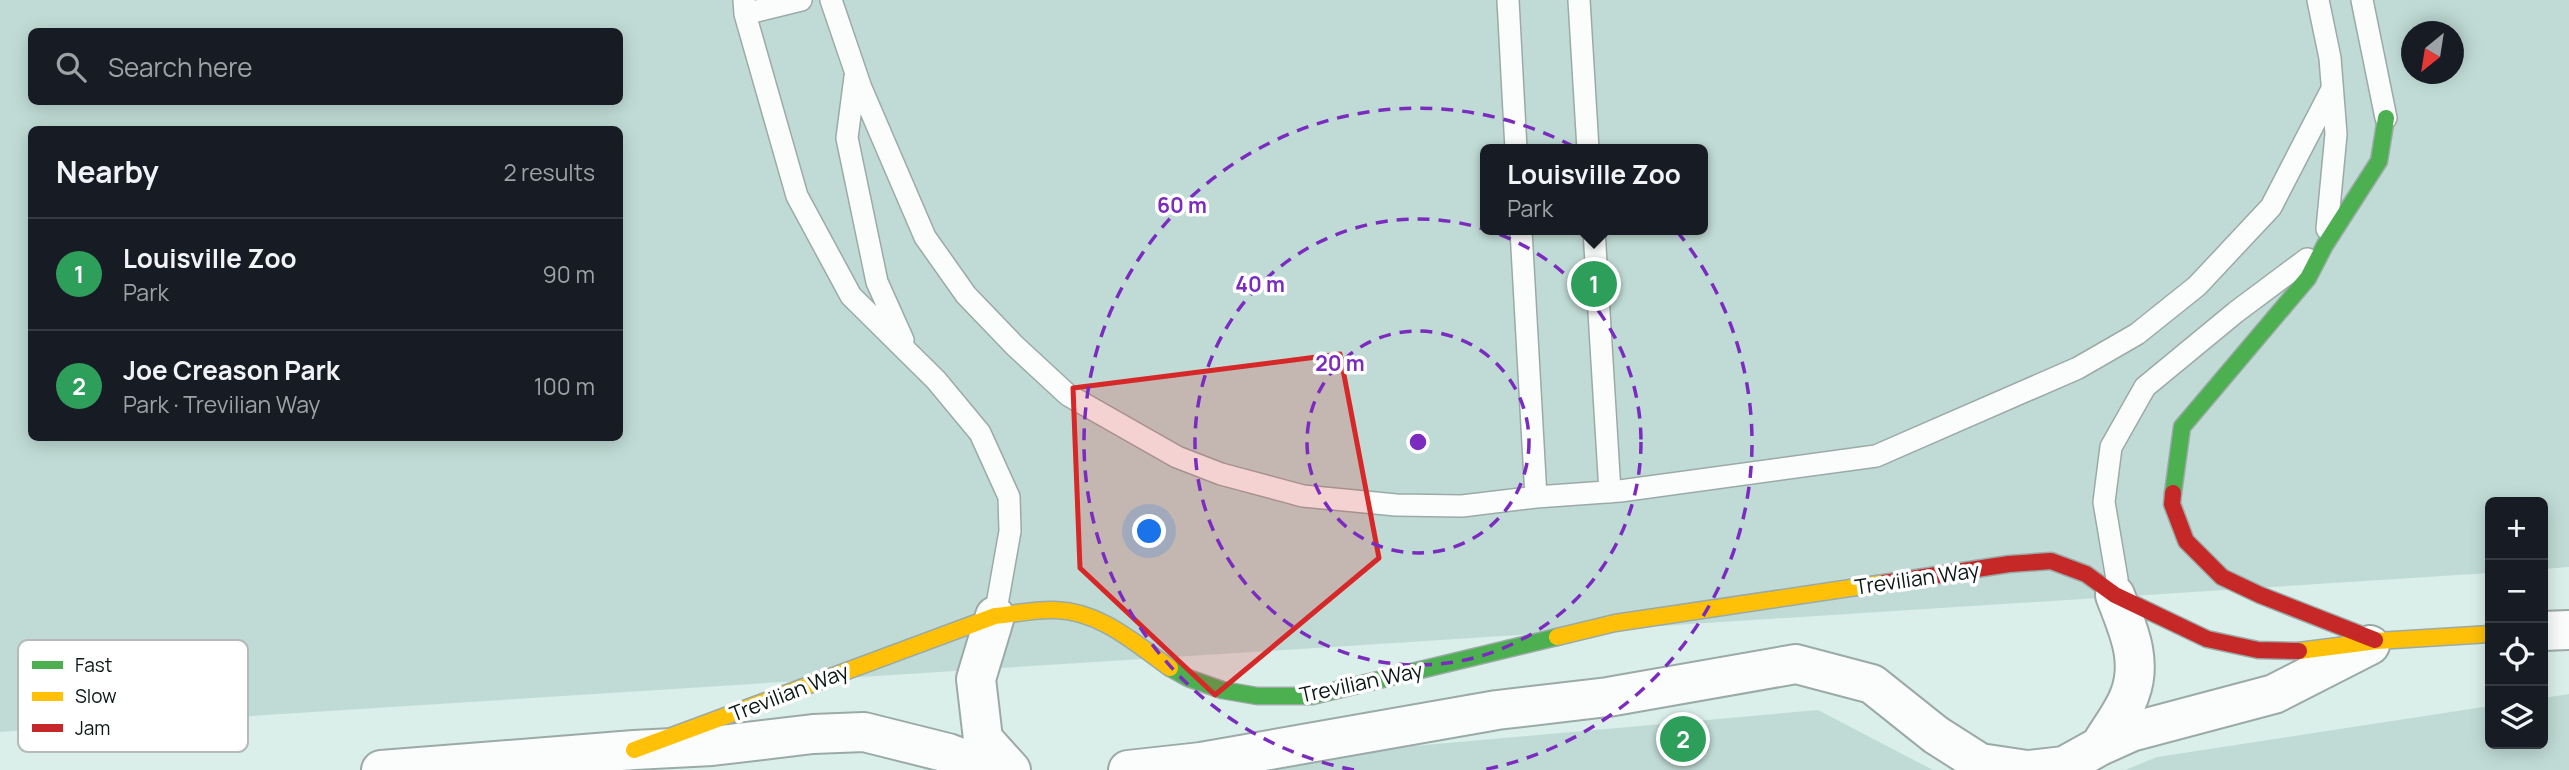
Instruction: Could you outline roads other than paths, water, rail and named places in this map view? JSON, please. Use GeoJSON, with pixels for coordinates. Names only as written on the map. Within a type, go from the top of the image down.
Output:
{"type":"FeatureCollection","features":[{"type":"Feature","properties":{"kind":"street"},"geometry":{"type":"LineString","coordinates":[[2377,641],[2221,577],[2186,541],[2172,504],[2182,427],[2308,278],[2325,245],[2379,160],[2386,118]]}},
{"type":"Feature","properties":{"kind":"street","name":"Trevilian Way"},"geometry":{"type":"LineString","coordinates":[[634,750],[995,616],[1059,610],[1090,617],[1116,629],[1149,650],[1172,670],[1217,690],[1264,698],[1312,696],[1615,623],[2009,564],[2051,561],[2086,574],[2115,595],[2207,639],[2258,650],[2310,650],[2377,641],[2485,634]]}},
{"type":"Feature","properties":{"kind":"street","name":"Trevilian Way"},"geometry":{"type":"LineString","coordinates":[[2100,746],[2130,696],[2135,676],[2131,639],[2115,595]]}},
{"type":"Feature","properties":{"kind":"street"},"geometry":{"type":"LineString","coordinates":[[995,616],[976,679],[983,739],[1011,770]]}},
{"type":"Feature","properties":{"kind":"street"},"geometry":{"type":"LineString","coordinates":[[2548,631],[2569,629]]}},
{"type":"Feature","properties":{"kind":"street","name":"Trevilian Way"},"geometry":{"type":"LineString","coordinates":[[1128,770],[1201,762],[1497,710],[1608,697],[1796,664],[1872,684],[1936,735],[1980,764],[2028,770],[2064,766],[2131,732],[2274,694],[2377,641]]}},
{"type":"Feature","properties":{"kind":"street","name":"Trevilian Way"},"geometry":{"type":"LineString","coordinates":[[399,769],[864,732],[948,753],[993,770]]}},
{"type":"Feature","properties":{"kind":"lane"},"geometry":{"type":"LineString","coordinates":[[801,0],[745,7],[797,196],[851,296],[936,380],[981,433],[1009,497],[1010,531],[995,616]]}},
{"type":"Feature","properties":{"kind":"lane"},"geometry":{"type":"LineString","coordinates":[[831,0],[861,88],[925,237],[966,295],[1015,346],[1068,394],[1177,457],[1221,474],[1303,496],[1396,505],[1462,506],[1610,492],[1876,456],[2078,368],[2137,334],[2197,286],[2271,207],[2332,89]]}},
{"type":"Feature","properties":{"kind":"lane"},"geometry":{"type":"LineString","coordinates":[[1508,0],[1516,144]]}},
{"type":"Feature","properties":{"kind":"lane"},"geometry":{"type":"LineString","coordinates":[[1579,0],[1588,144]]}},
{"type":"Feature","properties":{"kind":"lane"},"geometry":{"type":"LineString","coordinates":[[2115,595],[2117,579],[2104,502],[2111,447],[2145,387],[2236,312],[2325,245],[2336,134],[2330,58],[2318,0]]}},
{"type":"Feature","properties":{"kind":"lane"},"geometry":{"type":"LineString","coordinates":[[2362,0],[2386,118]]}},
{"type":"Feature","properties":{"kind":"lane"},"geometry":{"type":"LineString","coordinates":[[856,72],[847,138],[877,282],[909,353]]}},
{"type":"Feature","properties":{"kind":"lane"},"geometry":{"type":"LineString","coordinates":[[1521,235],[1536,497]]}},
{"type":"Feature","properties":{"kind":"lane"},"geometry":{"type":"LineString","coordinates":[[1594,235],[1610,492]]}},
{"type":"Feature","properties":{"kind":"place","name":"Louisville Zoo"},"geometry":{"type":"Point","coordinates":[1594,284]}},
{"type":"Feature","properties":{"kind":"place","name":"Joe Creason Park"},"geometry":{"type":"Point","coordinates":[1683,739]}}]}
